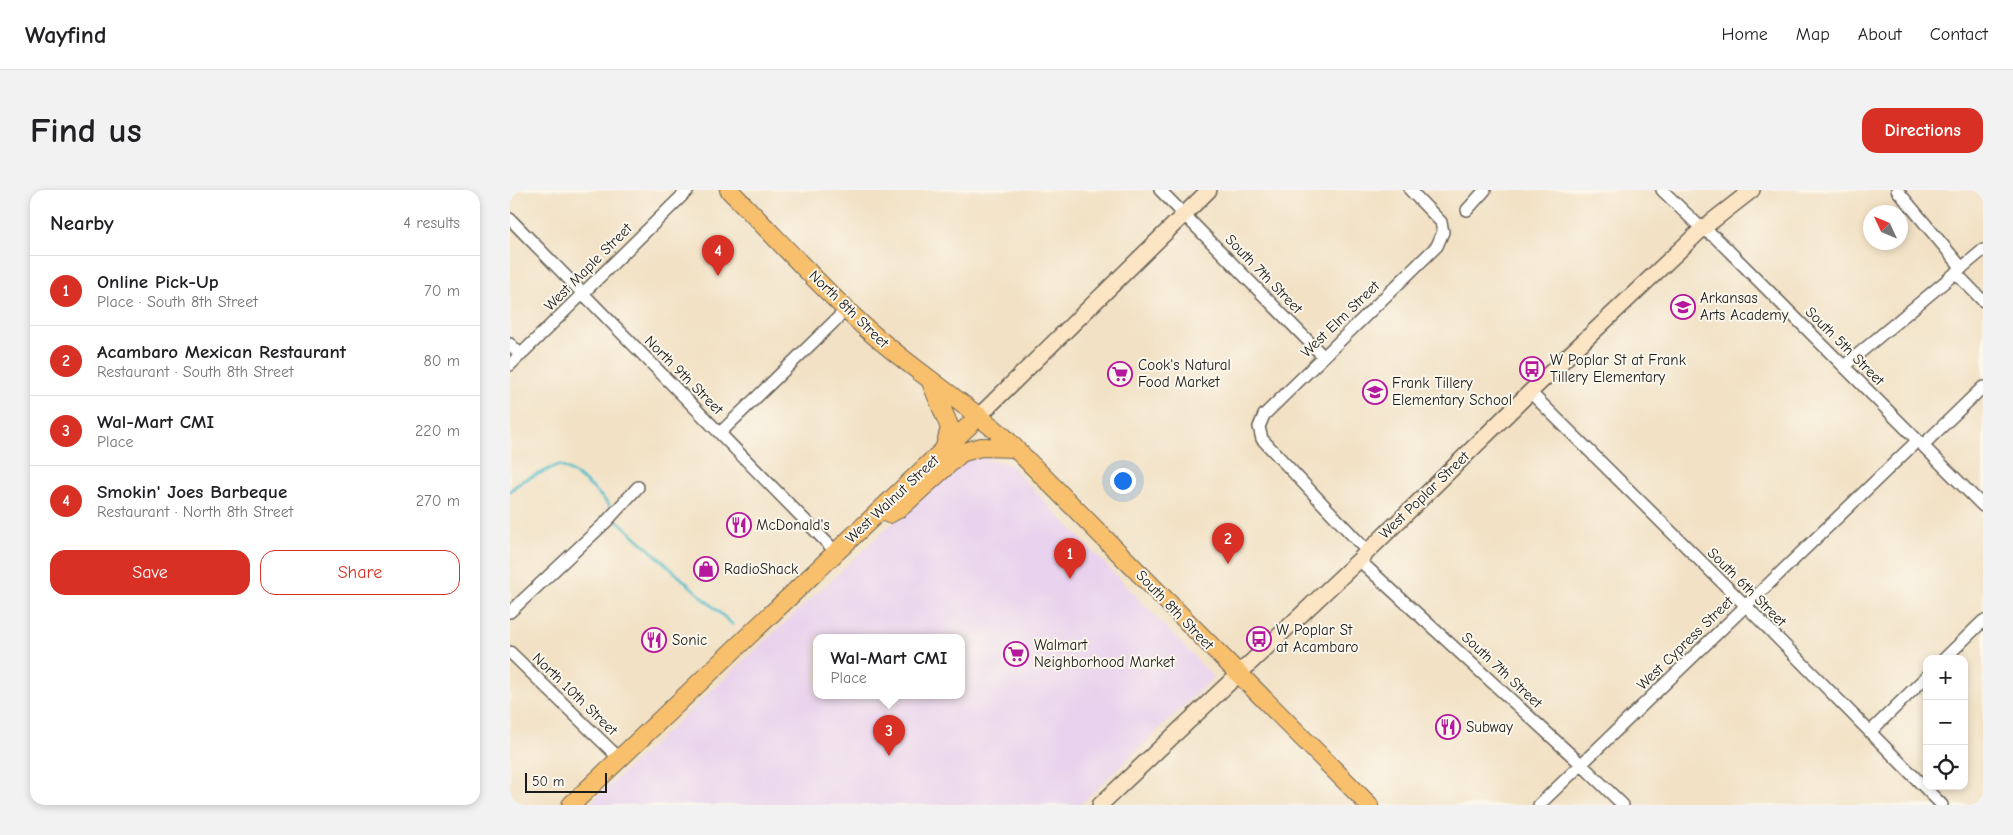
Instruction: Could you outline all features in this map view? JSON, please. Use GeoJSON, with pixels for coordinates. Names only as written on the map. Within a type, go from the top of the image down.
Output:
{"type":"FeatureCollection","features":[{"type":"Feature","properties":{"kind":"main road","name":"North 8th Street"},"geometry":{"type":"LineString","coordinates":[[729,190],[847,309],[907,364],[979,416]]}},
{"type":"Feature","properties":{"kind":"main road"},"geometry":{"type":"LineString","coordinates":[[929,379],[950,428],[944,450]]}},
{"type":"Feature","properties":{"kind":"main road","name":"South 8th Street"},"geometry":{"type":"LineString","coordinates":[[979,416],[1015,448],[1369,805]]}},
{"type":"Feature","properties":{"kind":"main road","name":"West Walnut Street"},"geometry":{"type":"LineString","coordinates":[[571,805],[979,416]]}},
{"type":"Feature","properties":{"kind":"main road"},"geometry":{"type":"LineString","coordinates":[[864,526],[900,508],[961,453],[981,447],[1015,448]]}},
{"type":"Feature","properties":{"kind":"street","name":"West Maple Street"},"geometry":{"type":"LineString","coordinates":[[510,366],[688,190]]}},
{"type":"Feature","properties":{"kind":"street","name":"South 7th Street"},"geometry":{"type":"LineString","coordinates":[[1160,190],[1323,356]]}},
{"type":"Feature","properties":{"kind":"street","name":"West Walnut Street"},"geometry":{"type":"LineString","coordinates":[[979,416],[1209,190]]}},
{"type":"Feature","properties":{"kind":"street","name":"West Elm Street"},"geometry":{"type":"LineString","coordinates":[[1259,427],[1264,415],[1437,246],[1443,232],[1441,222],[1410,190]]}},
{"type":"Feature","properties":{"kind":"street"},"geometry":{"type":"LineString","coordinates":[[1467,210],[1485,190]]}},
{"type":"Feature","properties":{"kind":"street","name":"South 5th Street"},"geometry":{"type":"LineString","coordinates":[[1662,190],[1702,229],[1715,237],[1983,506]]}},
{"type":"Feature","properties":{"kind":"street","name":"West Poplar Street"},"geometry":{"type":"LineString","coordinates":[[1100,805],[1702,229],[1752,190]]}},
{"type":"Feature","properties":{"kind":"street"},"geometry":{"type":"LineString","coordinates":[[1897,190],[1983,301]]}},
{"type":"Feature","properties":{"kind":"street","name":"North 9th Street"},"geometry":{"type":"LineString","coordinates":[[510,219],[836,552]]}},
{"type":"Feature","properties":{"kind":"street"},"geometry":{"type":"LineString","coordinates":[[1844,366],[1983,250]]}},
{"type":"Feature","properties":{"kind":"street"},"geometry":{"type":"LineString","coordinates":[[720,433],[847,309]]}},
{"type":"Feature","properties":{"kind":"street"},"geometry":{"type":"LineString","coordinates":[[510,344],[521,355]]}},
{"type":"Feature","properties":{"kind":"street","name":"West Cypress Street"},"geometry":{"type":"LineString","coordinates":[[1538,805],[1746,606],[1920,443],[1983,387]]}},
{"type":"Feature","properties":{"kind":"street","name":"South 6th Street"},"geometry":{"type":"LineString","coordinates":[[1530,392],[1746,606],[1942,805]]}},
{"type":"Feature","properties":{"kind":"street","name":"South 7th Street"},"geometry":{"type":"LineString","coordinates":[[1259,427],[1262,439],[1363,555],[1623,805]]}},
{"type":"Feature","properties":{"kind":"street"},"geometry":{"type":"LineString","coordinates":[[510,612],[606,522],[638,487]]}},
{"type":"Feature","properties":{"kind":"street"},"geometry":{"type":"LineString","coordinates":[[1948,655],[1983,621]]}},
{"type":"Feature","properties":{"kind":"street","name":"North 10th Street"},"geometry":{"type":"LineString","coordinates":[[510,652],[619,758]]}},
{"type":"Feature","properties":{"kind":"street"},"geometry":{"type":"LineString","coordinates":[[1870,732],[1923,680]]}},
{"type":"Feature","properties":{"kind":"shaded area"},"geometry":{"type":"Polygon","coordinates":[[[982,458],[1009,464],[1214,677],[1080,805],[588,805],[953,467],[967,459],[982,458]]]}},
{"type":"Feature","properties":{"kind":"waterway"},"geometry":{"type":"LineString","coordinates":[[510,491],[522,481],[559,465],[586,482],[609,505]]}},
{"type":"Feature","properties":{"kind":"waterway"},"geometry":{"type":"LineString","coordinates":[[618,521],[732,624]]}},
{"type":"Feature","properties":{"kind":"place","name":"Smokin' Joes Barbeque"},"geometry":{"type":"Point","coordinates":[718,276]}},
{"type":"Feature","properties":{"kind":"place","name":"Arkansas Arts Academy"},"geometry":{"type":"Point","coordinates":[1683,307]}},
{"type":"Feature","properties":{"kind":"place","name":"W Poplar St at Frank Tillery Elementary"},"geometry":{"type":"Point","coordinates":[1532,369]}},
{"type":"Feature","properties":{"kind":"place","name":"Cook's Natural Food Market"},"geometry":{"type":"Point","coordinates":[1120,374]}},
{"type":"Feature","properties":{"kind":"place","name":"Frank Tillery Elementary School"},"geometry":{"type":"Point","coordinates":[1375,392]}},
{"type":"Feature","properties":{"kind":"place","name":"McDonald's"},"geometry":{"type":"Point","coordinates":[739,525]}},
{"type":"Feature","properties":{"kind":"place","name":"Acambaro Mexican Restaurant"},"geometry":{"type":"Point","coordinates":[1228,564]}},
{"type":"Feature","properties":{"kind":"place","name":"RadioShack"},"geometry":{"type":"Point","coordinates":[706,569]}},
{"type":"Feature","properties":{"kind":"place","name":"Online Pick-Up"},"geometry":{"type":"Point","coordinates":[1070,579]}},
{"type":"Feature","properties":{"kind":"place","name":"W Poplar St at Acambaro"},"geometry":{"type":"Point","coordinates":[1259,639]}},
{"type":"Feature","properties":{"kind":"place","name":"Sonic"},"geometry":{"type":"Point","coordinates":[654,640]}},
{"type":"Feature","properties":{"kind":"place","name":"Walmart Neighborhood Market"},"geometry":{"type":"Point","coordinates":[1016,654]}},
{"type":"Feature","properties":{"kind":"place","name":"Subway"},"geometry":{"type":"Point","coordinates":[1448,727]}},
{"type":"Feature","properties":{"kind":"place","name":"Wal-Mart CMI"},"geometry":{"type":"Point","coordinates":[889,756]}}]}
